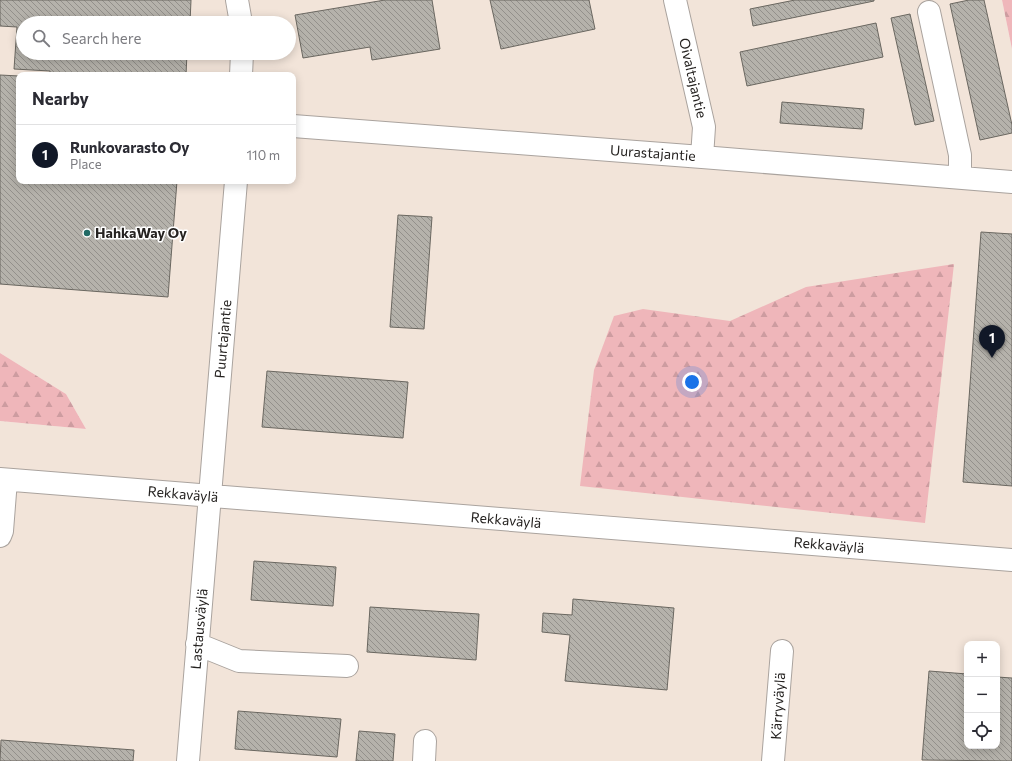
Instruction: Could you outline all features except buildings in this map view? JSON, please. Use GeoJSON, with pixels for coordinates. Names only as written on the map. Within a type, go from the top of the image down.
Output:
{"type":"FeatureCollection","features":[{"type":"Feature","properties":{"kind":"street"},"geometry":{"type":"LineString","coordinates":[[237,0],[240,16]]}},
{"type":"Feature","properties":{"kind":"street","name":"Oivaltajantie"},"geometry":{"type":"LineString","coordinates":[[675,0],[704,127],[702,157]]}},
{"type":"Feature","properties":{"kind":"street"},"geometry":{"type":"LineString","coordinates":[[929,12],[960,155],[960,177]]}},
{"type":"Feature","properties":{"kind":"street"},"geometry":{"type":"LineString","coordinates":[[241,72],[242,60]]}},
{"type":"Feature","properties":{"kind":"street","name":"Uurastajantie"},"geometry":{"type":"LineString","coordinates":[[296,126],[1012,182]]}},
{"type":"Feature","properties":{"kind":"street","name":"Puurtajantie"},"geometry":{"type":"LineString","coordinates":[[210,496],[236,184]]}},
{"type":"Feature","properties":{"kind":"street"},"geometry":{"type":"LineString","coordinates":[[0,536],[2,531],[3,480]]}},
{"type":"Feature","properties":{"kind":"street","name":"Rekkaväylä"},"geometry":{"type":"LineString","coordinates":[[3,480],[1012,560]]}},
{"type":"Feature","properties":{"kind":"street","name":"Lastausväylä"},"geometry":{"type":"LineString","coordinates":[[188,761],[210,496]]}},
{"type":"Feature","properties":{"kind":"street"},"geometry":{"type":"LineString","coordinates":[[197,644],[239,661],[347,666]]}},
{"type":"Feature","properties":{"kind":"street","name":"Kärryväylä"},"geometry":{"type":"LineString","coordinates":[[773,761],[782,651]]}},
{"type":"Feature","properties":{"kind":"shaded area"},"geometry":{"type":"Polygon","coordinates":[[[0,0],[1002,0],[1012,49],[1012,761],[0,761],[0,421],[86,429],[66,394],[0,353],[0,0]]]}},
{"type":"Feature","properties":{"kind":"green space"},"geometry":{"type":"Polygon","coordinates":[[[1002,0],[1012,0],[1012,49],[1002,0]]]}},
{"type":"Feature","properties":{"kind":"green space"},"geometry":{"type":"Polygon","coordinates":[[[954,264],[925,523],[580,486],[594,370],[614,316],[643,309],[730,321],[806,287],[954,264]]]}},
{"type":"Feature","properties":{"kind":"green space"},"geometry":{"type":"Polygon","coordinates":[[[0,353],[66,394],[86,429],[0,421],[0,353]]]}},
{"type":"Feature","properties":{"kind":"place","name":"HahkaWay Oy"},"geometry":{"type":"Point","coordinates":[87,233]}},
{"type":"Feature","properties":{"kind":"place","name":"Runkovarasto Oy"},"geometry":{"type":"Point","coordinates":[992,358]}}]}
